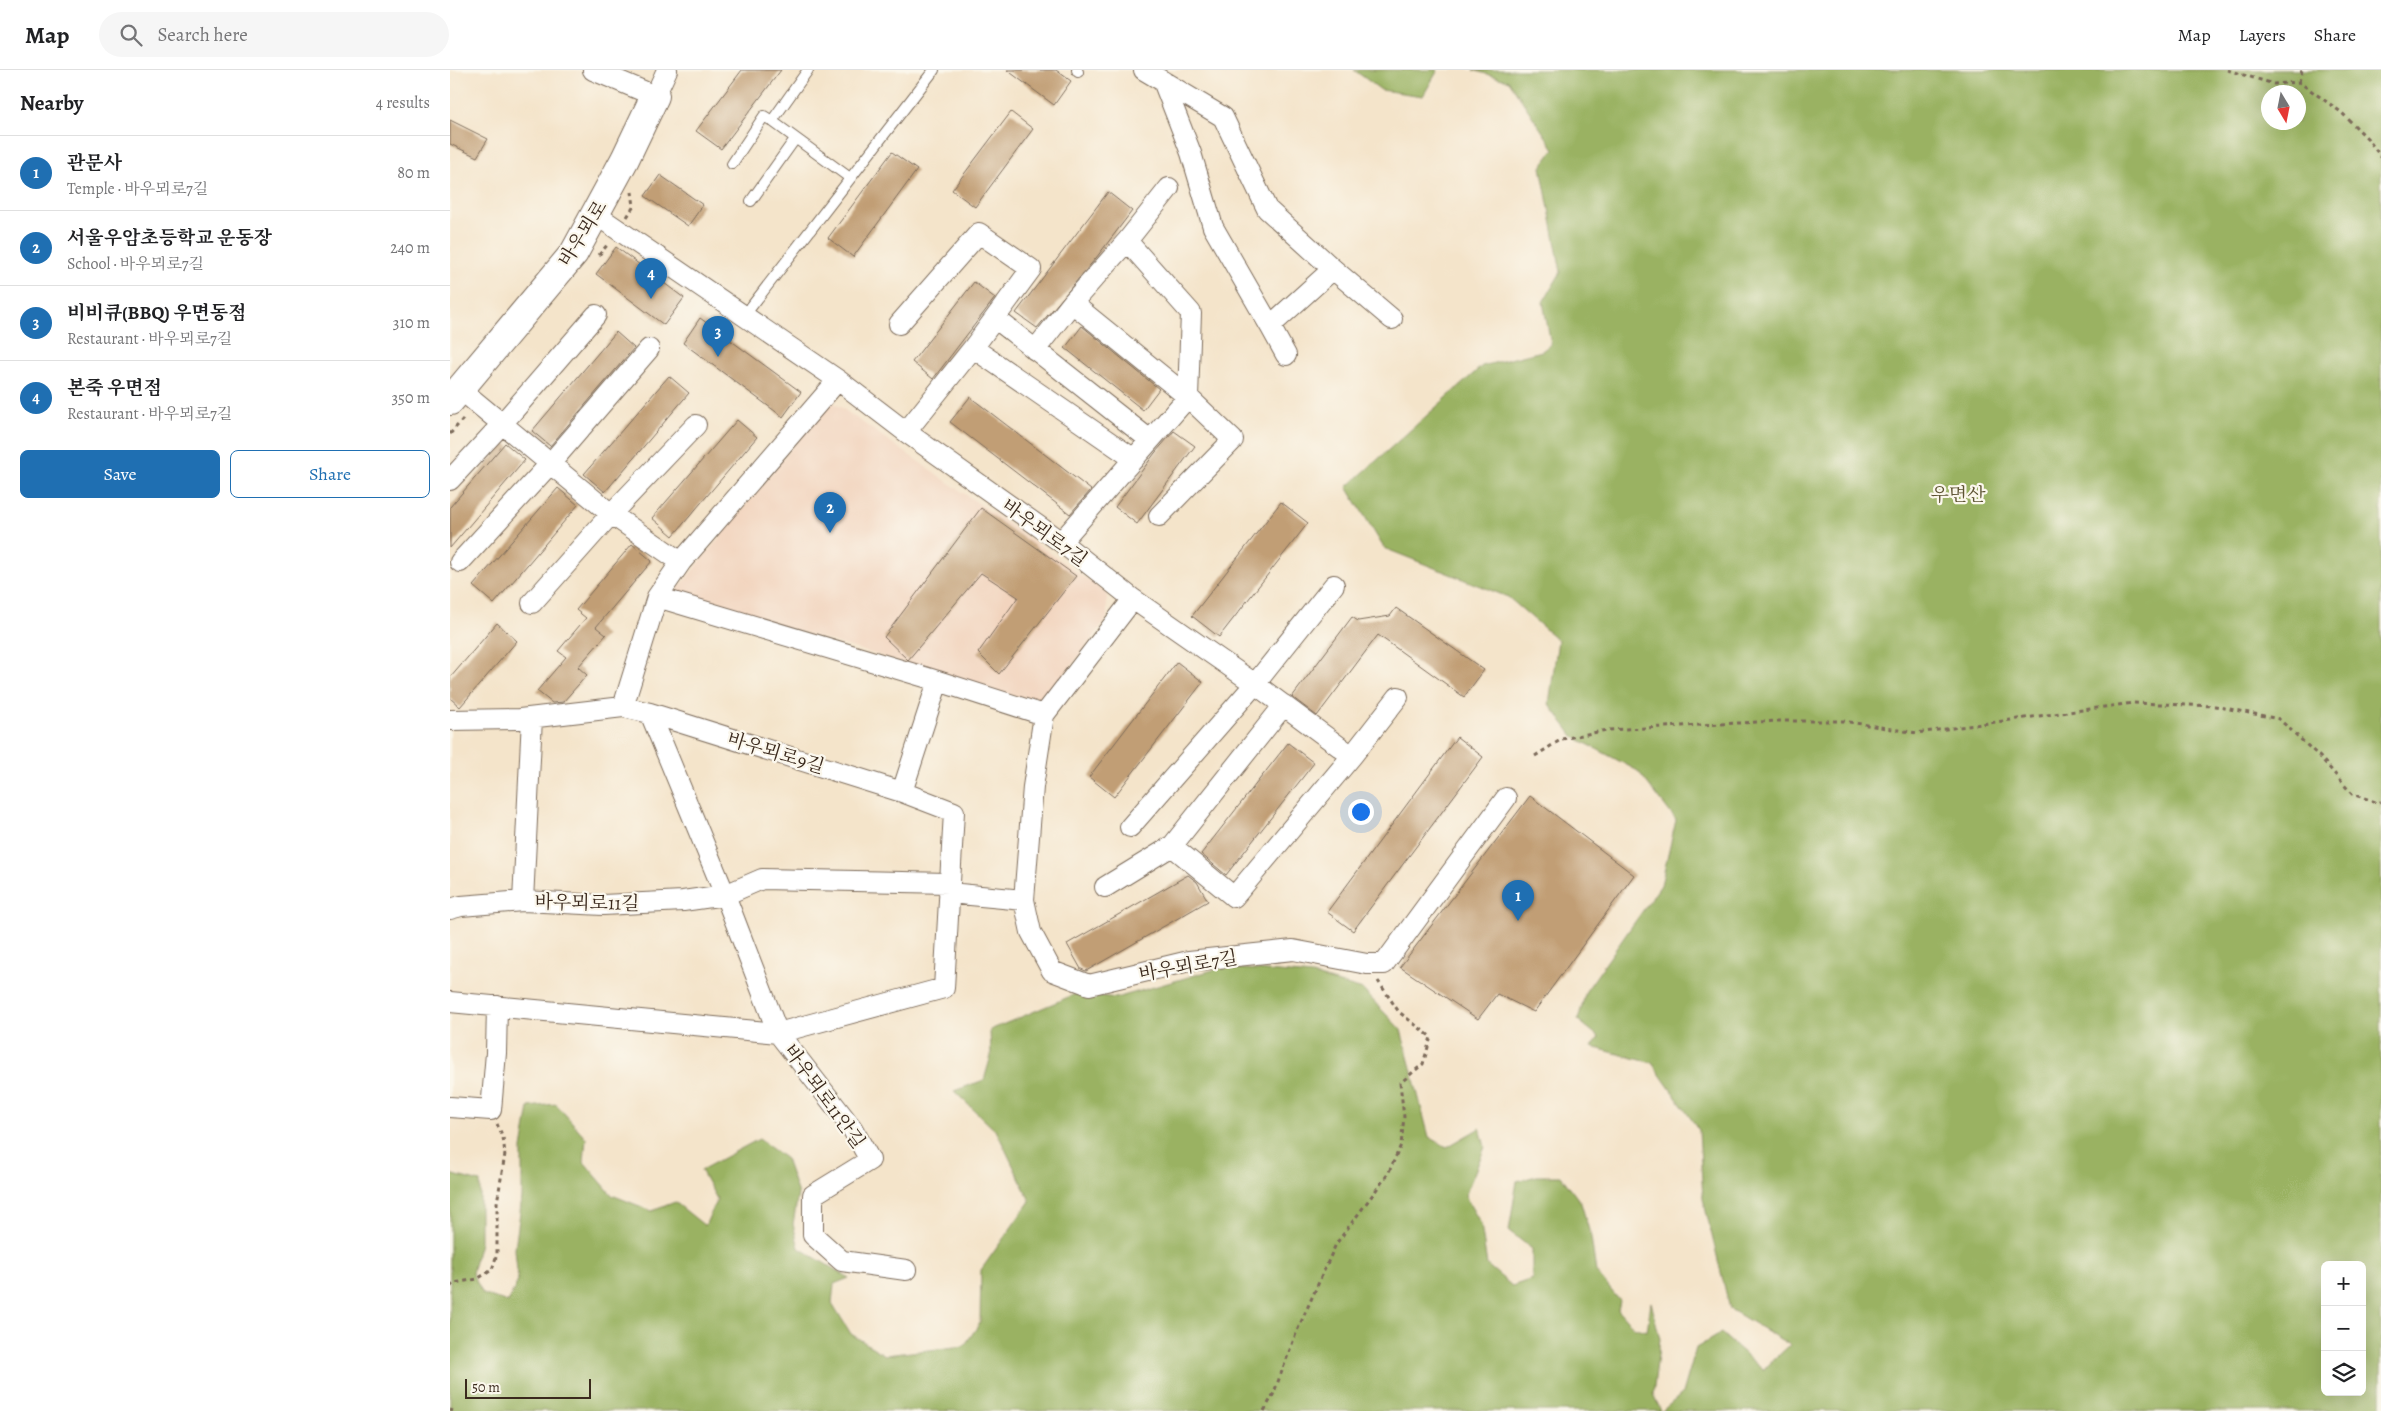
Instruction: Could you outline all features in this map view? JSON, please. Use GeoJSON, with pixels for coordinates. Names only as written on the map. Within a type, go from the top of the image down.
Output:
{"type":"FeatureCollection","features":[{"type":"Feature","properties":{"kind":"street"},"geometry":{"type":"LineString","coordinates":[[594,70],[655,96]]}},
{"type":"Feature","properties":{"kind":"street","name":"바우뫼로"},"geometry":{"type":"LineString","coordinates":[[455,395],[574,253],[625,159],[667,70]]}},
{"type":"Feature","properties":{"kind":"street"},"geometry":{"type":"LineString","coordinates":[[1144,70],[1224,117],[1267,210],[1332,269],[1392,319]]}},
{"type":"Feature","properties":{"kind":"street"},"geometry":{"type":"LineString","coordinates":[[1163,82],[1191,153],[1213,227],[1286,355]]}},
{"type":"Feature","properties":{"kind":"street"},"geometry":{"type":"LineString","coordinates":[[1035,350],[1169,188]]}},
{"type":"Feature","properties":{"kind":"street","name":"바우뫼로7길"},"geometry":{"type":"LineString","coordinates":[[595,214],[838,380],[906,432],[1061,542],[1133,599],[1044,715],[1033,787],[1024,900],[1032,932],[1052,971],[1089,985],[1190,961],[1293,950],[1367,964],[1384,964],[1506,798]]}},
{"type":"Feature","properties":{"kind":"street"},"geometry":{"type":"LineString","coordinates":[[899,324],[979,233],[1031,269],[973,348],[906,432]]}},
{"type":"Feature","properties":{"kind":"street"},"geometry":{"type":"LineString","coordinates":[[1061,542],[1188,397],[1191,313],[1126,241]]}},
{"type":"Feature","properties":{"kind":"street"},"geometry":{"type":"LineString","coordinates":[[1270,326],[1332,269]]}},
{"type":"Feature","properties":{"kind":"street"},"geometry":{"type":"LineString","coordinates":[[1072,303],[1188,397],[1233,440],[1159,516]]}},
{"type":"Feature","properties":{"kind":"street"},"geometry":{"type":"LineString","coordinates":[[450,480],[502,424],[596,315]]}},
{"type":"Feature","properties":{"kind":"street"},"geometry":{"type":"LineString","coordinates":[[995,318],[1150,440]]}},
{"type":"Feature","properties":{"kind":"street"},"geometry":{"type":"LineString","coordinates":[[973,348],[1134,459]]}},
{"type":"Feature","properties":{"kind":"street"},"geometry":{"type":"LineString","coordinates":[[460,562],[549,465],[649,349]]}},
{"type":"Feature","properties":{"kind":"street"},"geometry":{"type":"LineString","coordinates":[[623,706],[657,597],[681,562],[838,380]]}},
{"type":"Feature","properties":{"kind":"street"},"geometry":{"type":"LineString","coordinates":[[455,395],[502,424],[549,465],[611,514],[681,562]]}},
{"type":"Feature","properties":{"kind":"street"},"geometry":{"type":"LineString","coordinates":[[532,603],[611,514],[696,425]]}},
{"type":"Feature","properties":{"kind":"street"},"geometry":{"type":"LineString","coordinates":[[1130,827],[1256,684],[1334,585]]}},
{"type":"Feature","properties":{"kind":"street"},"geometry":{"type":"LineString","coordinates":[[657,597],[938,680],[1044,715]]}},
{"type":"Feature","properties":{"kind":"street"},"geometry":{"type":"LineString","coordinates":[[1133,599],[1256,684],[1352,756]]}},
{"type":"Feature","properties":{"kind":"street"},"geometry":{"type":"LineString","coordinates":[[902,792],[938,680]]}},
{"type":"Feature","properties":{"kind":"street"},"geometry":{"type":"LineString","coordinates":[[1172,846],[1234,897],[1352,756],[1398,697]]}},
{"type":"Feature","properties":{"kind":"street","name":"바우뫼로9길"},"geometry":{"type":"LineString","coordinates":[[450,720],[532,718],[623,706],[902,792],[954,812],[949,888]]}},
{"type":"Feature","properties":{"kind":"street"},"geometry":{"type":"LineString","coordinates":[[1105,888],[1172,846],[1284,706]]}},
{"type":"Feature","properties":{"kind":"street"},"geometry":{"type":"LineString","coordinates":[[650,713],[725,896],[778,1033]]}},
{"type":"Feature","properties":{"kind":"street"},"geometry":{"type":"LineString","coordinates":[[522,901],[532,718]]}},
{"type":"Feature","properties":{"kind":"street","name":"바우뫼로11길"},"geometry":{"type":"LineString","coordinates":[[450,909],[461,906],[522,901],[604,905],[683,901],[725,896],[762,879],[949,888],[1024,900]]}},
{"type":"Feature","properties":{"kind":"street","name":"바우뫼로11안길"},"geometry":{"type":"LineString","coordinates":[[450,1002],[778,1033],[944,988],[949,888]]}},
{"type":"Feature","properties":{"kind":"street"},"geometry":{"type":"LineString","coordinates":[[450,1106],[491,1110],[496,1053],[496,1006]]}},
{"type":"Feature","properties":{"kind":"street","name":"바우뫼로11안길"},"geometry":{"type":"LineString","coordinates":[[778,1033],[852,1128],[870,1160],[813,1196],[813,1235],[842,1261],[906,1270]]}},
{"type":"Feature","properties":{"kind":"lane"},"geometry":{"type":"LineString","coordinates":[[772,121],[808,70]]}},
{"type":"Feature","properties":{"kind":"lane"},"geometry":{"type":"LineString","coordinates":[[744,316],[934,70]]}},
{"type":"Feature","properties":{"kind":"lane"},"geometry":{"type":"LineString","coordinates":[[732,164],[764,116],[850,178]]}},
{"type":"Feature","properties":{"kind":"lane"},"geometry":{"type":"LineString","coordinates":[[751,201],[795,139]]}},
{"type":"Feature","properties":{"kind":"path"},"geometry":{"type":"LineString","coordinates":[[2227,70],[2274,84],[2299,82],[2341,112],[2368,139],[2381,157]]}},
{"type":"Feature","properties":{"kind":"path"},"geometry":{"type":"LineString","coordinates":[[2299,82],[2302,70]]}},
{"type":"Feature","properties":{"kind":"path"},"geometry":{"type":"LineString","coordinates":[[1535,756],[1562,739],[1607,730],[1778,721],[1843,721],[1916,733],[2133,703],[2215,706],[2279,719],[2321,758],[2352,794],[2381,802]]}},
{"type":"Feature","properties":{"kind":"path"},"geometry":{"type":"LineString","coordinates":[[1264,1411],[1273,1395],[1296,1331],[1336,1244],[1388,1174],[1401,1145],[1404,1117],[1400,1083],[1422,1064],[1431,1037],[1399,1012],[1367,964]]}},
{"type":"Feature","properties":{"kind":"path"},"geometry":{"type":"LineString","coordinates":[[450,1287],[454,1284],[477,1279],[492,1270],[497,1254],[497,1203],[505,1154],[503,1137],[491,1110]]}},
{"type":"Feature","properties":{"kind":"shaded area"},"geometry":{"type":"Polygon","coordinates":[[[833,402],[1107,593],[1107,619],[1042,705],[682,596],[677,590],[825,407],[833,402]]]}},
{"type":"Feature","properties":{"kind":"green space"},"geometry":{"type":"Polygon","coordinates":[[[1354,70],[1438,70],[1423,96],[1381,90],[1354,70]]]}},
{"type":"Feature","properties":{"kind":"green space","name":"우면산"},"geometry":{"type":"Polygon","coordinates":[[[1473,70],[2381,70],[2381,1411],[1662,1411],[1683,1393],[1696,1348],[1721,1333],[1763,1370],[1790,1345],[1730,1309],[1703,1199],[1699,1130],[1652,1063],[1592,1047],[1599,1037],[1578,1020],[1586,991],[1661,885],[1676,820],[1638,771],[1574,737],[1549,704],[1558,640],[1508,597],[1384,548],[1347,487],[1482,366],[1542,351],[1551,344],[1543,302],[1561,272],[1541,167],[1554,149],[1509,81],[1473,70]]]}},
{"type":"Feature","properties":{"kind":"green space"},"geometry":{"type":"Polygon","coordinates":[[[1223,967],[1312,975],[1363,990],[1401,1030],[1429,1137],[1447,1147],[1480,1128],[1485,1147],[1465,1196],[1481,1224],[1487,1265],[1512,1286],[1532,1279],[1532,1249],[1509,1231],[1517,1181],[1537,1176],[1561,1176],[1581,1203],[1591,1237],[1596,1272],[1620,1301],[1618,1310],[1633,1327],[1647,1331],[1651,1302],[1660,1339],[1653,1394],[1661,1411],[450,1411],[450,1174],[480,1182],[480,1243],[472,1273],[483,1294],[508,1302],[518,1281],[515,1249],[522,1197],[522,1149],[529,1107],[556,1104],[586,1138],[584,1162],[612,1195],[652,1211],[675,1202],[705,1226],[717,1199],[701,1170],[759,1139],[786,1159],[798,1194],[793,1224],[799,1248],[849,1278],[834,1284],[832,1303],[851,1334],[885,1355],[964,1346],[980,1323],[981,1270],[1030,1201],[997,1132],[954,1091],[984,1080],[991,1056],[990,1030],[1078,993],[1116,998],[1223,967]]]}},
{"type":"Feature","properties":{"kind":"building"},"geometry":{"type":"Polygon","coordinates":[[[742,70],[781,70],[721,149],[696,131],[742,70]]]}},
{"type":"Feature","properties":{"kind":"building"},"geometry":{"type":"Polygon","coordinates":[[[1007,70],[1056,70],[1071,81],[1054,105],[1007,70]]]}},
{"type":"Feature","properties":{"kind":"building"},"geometry":{"type":"Polygon","coordinates":[[[1011,112],[1033,129],[975,207],[952,190],[1011,112]]]}},
{"type":"Feature","properties":{"kind":"building"},"geometry":{"type":"Polygon","coordinates":[[[450,120],[488,139],[477,157],[450,144],[450,120]]]}},
{"type":"Feature","properties":{"kind":"building"},"geometry":{"type":"Polygon","coordinates":[[[892,152],[917,170],[853,257],[828,238],[892,152]]]}},
{"type":"Feature","properties":{"kind":"building"},"geometry":{"type":"Polygon","coordinates":[[[660,175],[703,205],[688,226],[645,196],[660,175]]]}},
{"type":"Feature","properties":{"kind":"building"},"geometry":{"type":"Polygon","coordinates":[[[1108,192],[1132,211],[1096,258],[1037,328],[1016,313],[1108,192]]]}},
{"type":"Feature","properties":{"kind":"building"},"geometry":{"type":"Polygon","coordinates":[[[616,247],[684,298],[664,325],[596,274],[616,247]]]}},
{"type":"Feature","properties":{"kind":"building"},"geometry":{"type":"Polygon","coordinates":[[[974,282],[995,298],[933,379],[912,362],[974,282]]]}},
{"type":"Feature","properties":{"kind":"building"},"geometry":{"type":"Polygon","coordinates":[[[700,318],[801,392],[783,417],[683,343],[700,318]]]}},
{"type":"Feature","properties":{"kind":"building"},"geometry":{"type":"Polygon","coordinates":[[[1082,326],[1159,389],[1143,410],[1065,348],[1082,326]]]}},
{"type":"Feature","properties":{"kind":"building"},"geometry":{"type":"Polygon","coordinates":[[[616,332],[634,348],[550,446],[532,431],[616,332]]]}},
{"type":"Feature","properties":{"kind":"building"},"geometry":{"type":"Polygon","coordinates":[[[669,376],[689,393],[605,492],[584,474],[669,376]]]}},
{"type":"Feature","properties":{"kind":"building"},"geometry":{"type":"Polygon","coordinates":[[[970,397],[1091,490],[1070,514],[950,422],[970,397]]]}},
{"type":"Feature","properties":{"kind":"building"},"geometry":{"type":"Polygon","coordinates":[[[737,420],[757,437],[673,536],[652,518],[737,420]]]}},
{"type":"Feature","properties":{"kind":"building"},"geometry":{"type":"Polygon","coordinates":[[[1174,431],[1195,446],[1137,524],[1115,507],[1155,453],[1174,431]]]}},
{"type":"Feature","properties":{"kind":"building"},"geometry":{"type":"Polygon","coordinates":[[[505,443],[525,460],[450,548],[450,507],[505,443]]]}},
{"type":"Feature","properties":{"kind":"building"},"geometry":{"type":"Polygon","coordinates":[[[558,488],[578,505],[494,604],[473,586],[558,488]]]}},
{"type":"Feature","properties":{"kind":"building"},"geometry":{"type":"Polygon","coordinates":[[[1281,502],[1308,523],[1219,637],[1192,616],[1281,502]]]}},
{"type":"Feature","properties":{"kind":"building"},"geometry":{"type":"Polygon","coordinates":[[[981,508],[1076,576],[999,674],[978,653],[1018,597],[981,573],[908,660],[884,637],[981,508]]]}},
{"type":"Feature","properties":{"kind":"building"},"geometry":{"type":"Polygon","coordinates":[[[632,544],[652,561],[596,627],[606,635],[578,667],[587,675],[563,702],[552,703],[537,691],[566,657],[558,651],[586,618],[576,610],[632,544]]]}},
{"type":"Feature","properties":{"kind":"building"},"geometry":{"type":"Polygon","coordinates":[[[1396,608],[1484,670],[1464,697],[1378,635],[1317,716],[1292,697],[1352,617],[1358,621],[1390,616],[1396,608]]]}},
{"type":"Feature","properties":{"kind":"building"},"geometry":{"type":"Polygon","coordinates":[[[497,623],[517,641],[460,707],[450,698],[450,678],[497,623]]]}},
{"type":"Feature","properties":{"kind":"building"},"geometry":{"type":"Polygon","coordinates":[[[1177,662],[1203,682],[1114,797],[1089,777],[1177,662]]]}},
{"type":"Feature","properties":{"kind":"building"},"geometry":{"type":"Polygon","coordinates":[[[1457,737],[1483,757],[1353,931],[1327,912],[1457,737]]]}},
{"type":"Feature","properties":{"kind":"building"},"geometry":{"type":"Polygon","coordinates":[[[1288,743],[1314,763],[1226,875],[1201,854],[1288,743]]]}},
{"type":"Feature","properties":{"kind":"building"},"geometry":{"type":"Polygon","coordinates":[[[1530,796],[1634,875],[1534,1012],[1497,994],[1478,1019],[1400,967],[1530,796]]]}},
{"type":"Feature","properties":{"kind":"building"},"geometry":{"type":"Polygon","coordinates":[[[1188,875],[1197,882],[1208,901],[1086,971],[1081,969],[1067,944],[1188,875]]]}},
{"type":"Feature","properties":{"kind":"place","name":"본죽 우면점"},"geometry":{"type":"Point","coordinates":[651,299]}},
{"type":"Feature","properties":{"kind":"place","name":"비비큐(BBQ) 우면동점"},"geometry":{"type":"Point","coordinates":[718,357]}},
{"type":"Feature","properties":{"kind":"place","name":"서울우암초등학교 운동장"},"geometry":{"type":"Point","coordinates":[830,533]}},
{"type":"Feature","properties":{"kind":"place","name":"관문사"},"geometry":{"type":"Point","coordinates":[1518,921]}}]}
